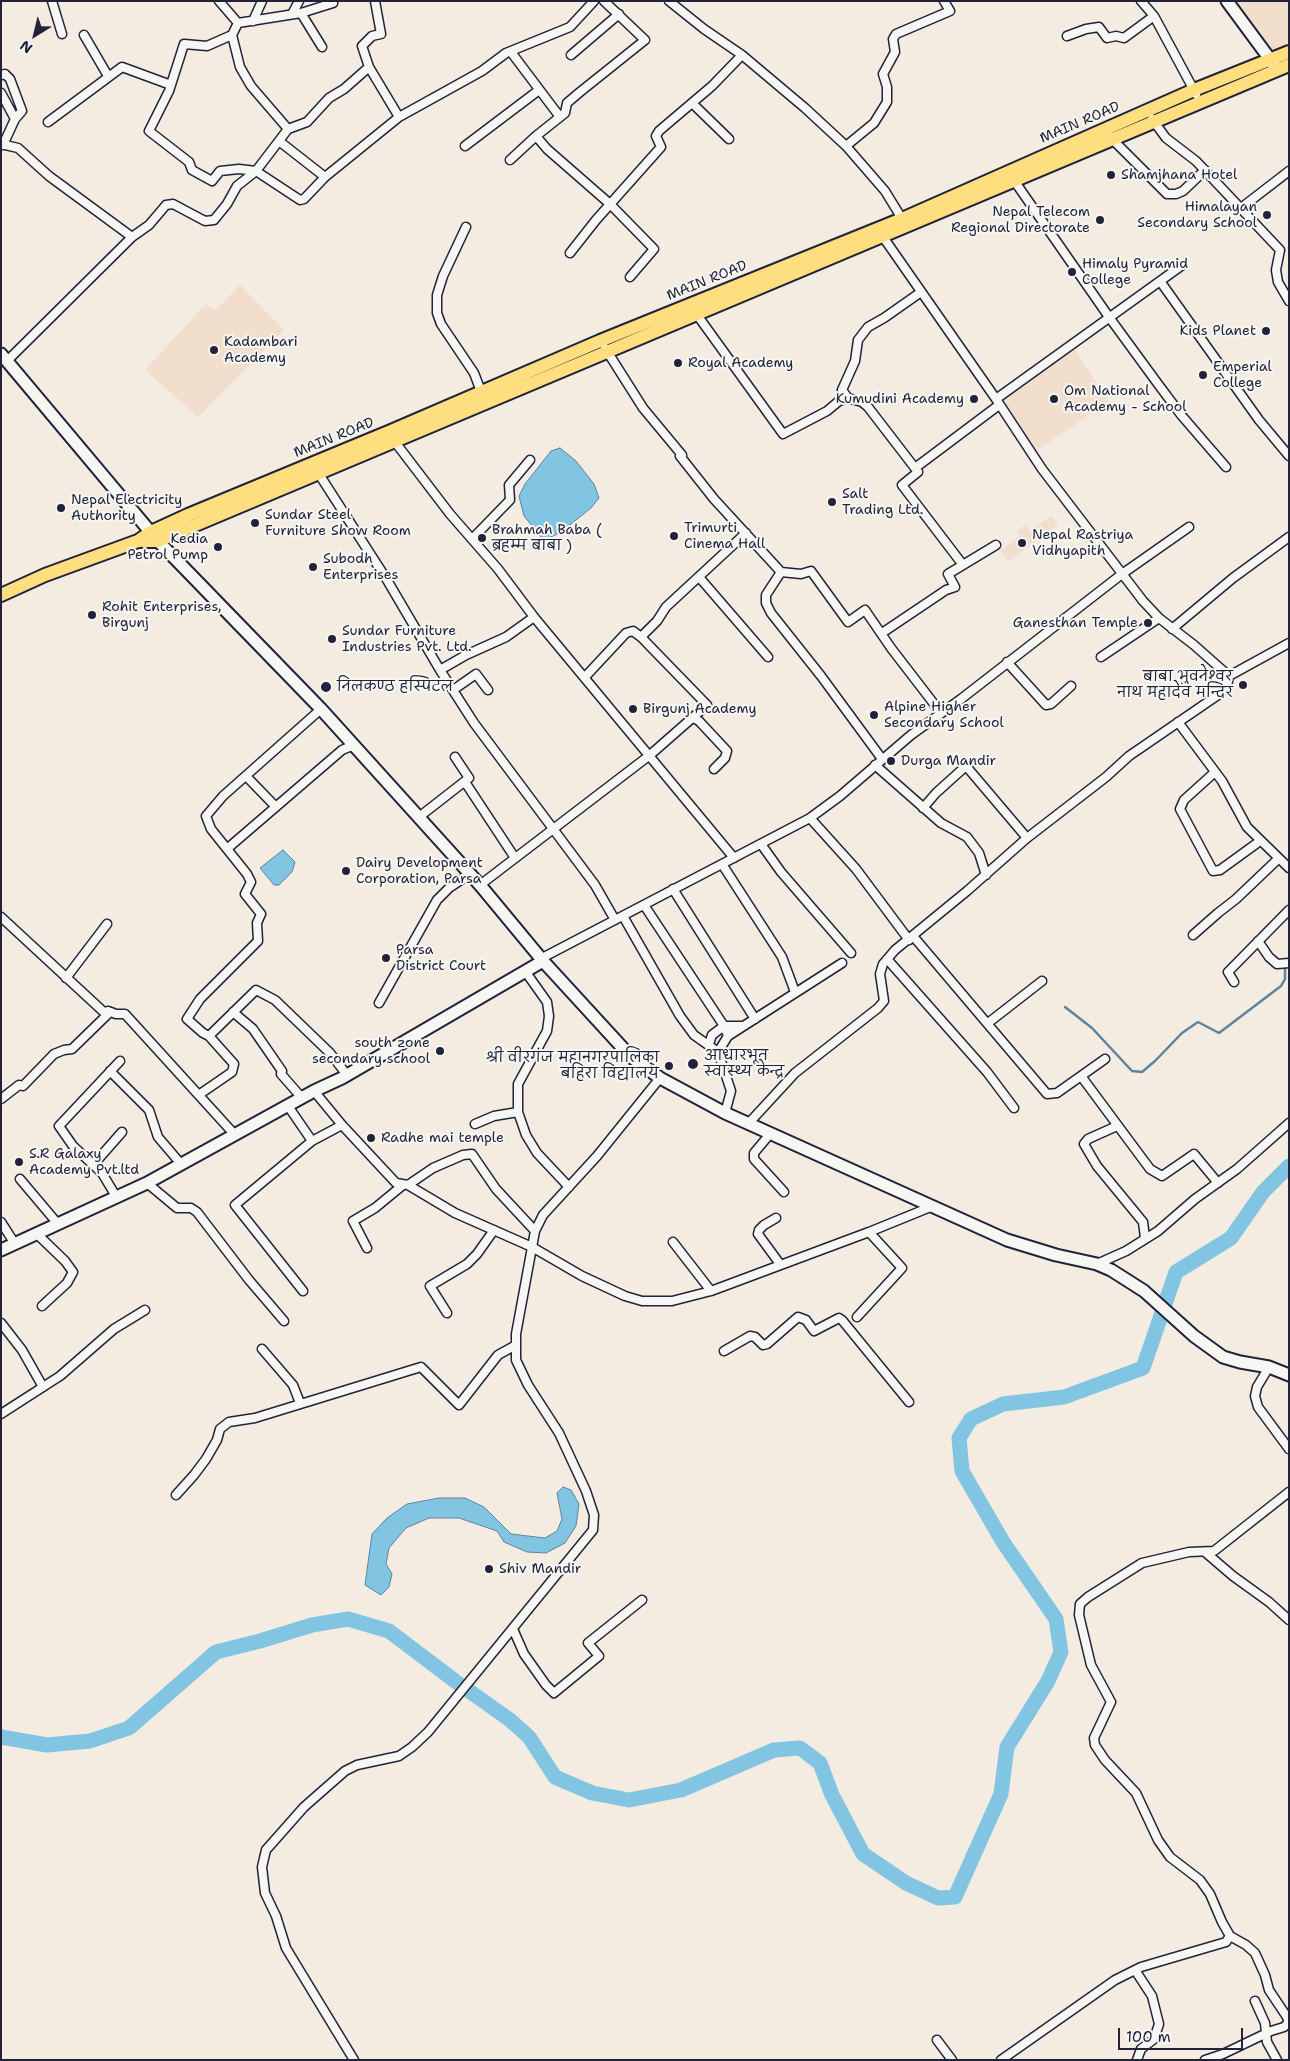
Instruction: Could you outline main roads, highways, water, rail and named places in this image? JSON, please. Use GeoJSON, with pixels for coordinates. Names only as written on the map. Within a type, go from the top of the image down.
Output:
{"type":"FeatureCollection","features":[{"type":"Feature","properties":{"kind":"main road"},"geometry":{"type":"LineString","coordinates":[[1227,1],[1278,64]]}},
{"type":"Feature","properties":{"kind":"main road","name":"MAIN ROAD"},"geometry":{"type":"LineString","coordinates":[[1012,176],[1106,128],[1149,110],[1197,95],[1278,64],[1289,52]]}},
{"type":"Feature","properties":{"kind":"main road","name":"MAIN ROAD"},"geometry":{"type":"LineString","coordinates":[[315,468],[395,442],[600,341],[694,309],[1012,176],[1111,140],[1154,122],[1197,95]]}},
{"type":"Feature","properties":{"kind":"main road","name":"MAIN ROAD"},"geometry":{"type":"LineString","coordinates":[[1,596],[45,576],[154,536],[315,468],[391,431],[608,353],[694,309]]}},
{"type":"Feature","properties":{"kind":"main road"},"geometry":{"type":"LineString","coordinates":[[4,357],[154,536],[321,709],[480,885],[543,960],[631,1056],[660,1078],[748,1124],[1007,1240],[1056,1255],[1097,1264],[1111,1270],[1144,1291],[1194,1336],[1223,1357],[1269,1367],[1289,1375]]}},
{"type":"Feature","properties":{"kind":"main road"},"geometry":{"type":"LineString","coordinates":[[1,1250],[147,1183],[314,1091],[347,1075],[543,960]]}},
{"type":"Feature","properties":{"kind":"water"},"geometry":{"type":"Polygon","coordinates":[[[560,448],[576,461],[594,484],[599,498],[591,508],[561,532],[547,539],[541,537],[524,516],[519,496],[525,484],[551,451],[560,448]]]}},
{"type":"Feature","properties":{"kind":"water"},"geometry":{"type":"Polygon","coordinates":[[[283,850],[295,862],[292,872],[279,885],[274,885],[260,868],[283,850]]]}},
{"type":"Feature","properties":{"kind":"water"},"geometry":{"type":"Polygon","coordinates":[[[563,1487],[571,1490],[579,1504],[576,1526],[565,1543],[546,1553],[527,1552],[504,1542],[497,1531],[459,1518],[429,1518],[406,1528],[389,1548],[386,1564],[392,1574],[389,1587],[381,1595],[365,1585],[372,1534],[387,1518],[407,1504],[439,1498],[465,1498],[484,1507],[511,1534],[545,1538],[557,1531],[562,1519],[557,1493],[563,1487]]]}},
{"type":"Feature","properties":{"kind":"waterway"},"geometry":{"type":"LineString","coordinates":[[1065,1007],[1092,1028],[1132,1071],[1142,1072],[1182,1033],[1198,1022],[1219,1033],[1281,986],[1285,979],[1285,965]]}},
{"type":"Feature","properties":{"kind":"waterway"},"geometry":{"type":"LineString","coordinates":[[1,1737],[47,1745],[90,1741],[129,1728],[216,1652],[312,1625],[348,1619],[389,1631],[510,1720],[529,1737],[555,1777],[592,1793],[629,1800],[681,1790],[774,1750],[800,1748],[820,1763],[832,1795],[863,1854],[906,1883],[938,1898],[955,1897],[1001,1794],[1007,1747],[1048,1681],[1061,1652],[1056,1619],[1003,1542],[962,1471],[959,1438],[971,1419],[1003,1404],[1064,1397],[1143,1368],[1176,1272],[1231,1238],[1263,1192],[1289,1166]]}},
{"type":"Feature","properties":{"kind":"place","name":"Shamjhana Hotel"},"geometry":{"type":"Point","coordinates":[1111,175]}},
{"type":"Feature","properties":{"kind":"place","name":"Himalayan Secondary School"},"geometry":{"type":"Point","coordinates":[1267,215]}},
{"type":"Feature","properties":{"kind":"place","name":"Nepal Telecom Regional Directorate"},"geometry":{"type":"Point","coordinates":[1100,220]}},
{"type":"Feature","properties":{"kind":"place","name":"Himaly Pyramid College"},"geometry":{"type":"Point","coordinates":[1072,272]}},
{"type":"Feature","properties":{"kind":"place","name":"Kids Planet"},"geometry":{"type":"Point","coordinates":[1266,331]}},
{"type":"Feature","properties":{"kind":"place","name":"Kadambari Academy"},"geometry":{"type":"Point","coordinates":[214,350]}},
{"type":"Feature","properties":{"kind":"place","name":"Royal Academy"},"geometry":{"type":"Point","coordinates":[678,363]}},
{"type":"Feature","properties":{"kind":"place","name":"Emperial College"},"geometry":{"type":"Point","coordinates":[1203,375]}},
{"type":"Feature","properties":{"kind":"place","name":"Kumudini Academy"},"geometry":{"type":"Point","coordinates":[974,399]}},
{"type":"Feature","properties":{"kind":"place","name":"Om National Academy - School"},"geometry":{"type":"Point","coordinates":[1054,399]}},
{"type":"Feature","properties":{"kind":"place","name":"Salt Trading Ltd."},"geometry":{"type":"Point","coordinates":[832,502]}},
{"type":"Feature","properties":{"kind":"place","name":"Nepal Electricity Authority"},"geometry":{"type":"Point","coordinates":[61,508]}},
{"type":"Feature","properties":{"kind":"place","name":"Sundar Steel Furniture Show Room"},"geometry":{"type":"Point","coordinates":[255,523]}},
{"type":"Feature","properties":{"kind":"place","name":"Trimurti Cinema Hall"},"geometry":{"type":"Point","coordinates":[674,536]}},
{"type":"Feature","properties":{"kind":"place","name":"Brahmah Baba ( ब्रहम्म बाबा )"},"geometry":{"type":"Point","coordinates":[482,538]}},
{"type":"Feature","properties":{"kind":"place","name":"Nepal Rastriya Vidhyapith"},"geometry":{"type":"Point","coordinates":[1022,543]}},
{"type":"Feature","properties":{"kind":"place","name":"Kedia Petrol Pump"},"geometry":{"type":"Point","coordinates":[218,547]}},
{"type":"Feature","properties":{"kind":"place","name":"Subodh Enterprises"},"geometry":{"type":"Point","coordinates":[313,567]}},
{"type":"Feature","properties":{"kind":"place","name":"Rohit Enterprises, Birgunj"},"geometry":{"type":"Point","coordinates":[92,615]}},
{"type":"Feature","properties":{"kind":"place","name":"Ganesthan Temple"},"geometry":{"type":"Point","coordinates":[1148,623]}},
{"type":"Feature","properties":{"kind":"place","name":"Sundar Furniture Industries Pvt. Ltd."},"geometry":{"type":"Point","coordinates":[332,639]}},
{"type":"Feature","properties":{"kind":"place","name":"बाबा भुवनेश्वर नाथ महादेव मन्दिर"},"geometry":{"type":"Point","coordinates":[1243,685]}},
{"type":"Feature","properties":{"kind":"place","name":"निलकण्ठ हस्पिटल"},"geometry":{"type":"Point","coordinates":[326,687]}},
{"type":"Feature","properties":{"kind":"place","name":"Birgunj Academy"},"geometry":{"type":"Point","coordinates":[633,709]}},
{"type":"Feature","properties":{"kind":"place","name":"Alpine Higher Secondary School"},"geometry":{"type":"Point","coordinates":[874,715]}},
{"type":"Feature","properties":{"kind":"place","name":"Durga Mandir"},"geometry":{"type":"Point","coordinates":[891,761]}},
{"type":"Feature","properties":{"kind":"place","name":"Dairy Development Corporation, Parsa"},"geometry":{"type":"Point","coordinates":[346,871]}},
{"type":"Feature","properties":{"kind":"place","name":"Parsa District Court"},"geometry":{"type":"Point","coordinates":[386,958]}},
{"type":"Feature","properties":{"kind":"place","name":"south zone secondary school"},"geometry":{"type":"Point","coordinates":[440,1051]}},
{"type":"Feature","properties":{"kind":"place","name":"आधारभूत स्वास्थ्य केन्द्र"},"geometry":{"type":"Point","coordinates":[693,1064]}},
{"type":"Feature","properties":{"kind":"place","name":"श्री वीरगंज महानगरपालिका बहिरा विद्यालय"},"geometry":{"type":"Point","coordinates":[669,1066]}},
{"type":"Feature","properties":{"kind":"place","name":"Radhe mai temple"},"geometry":{"type":"Point","coordinates":[371,1138]}},
{"type":"Feature","properties":{"kind":"place","name":"S.R Galaxy Academy Pvt.ltd"},"geometry":{"type":"Point","coordinates":[19,1162]}},
{"type":"Feature","properties":{"kind":"place","name":"Shiv Mandir"},"geometry":{"type":"Point","coordinates":[489,1569]}}]}
